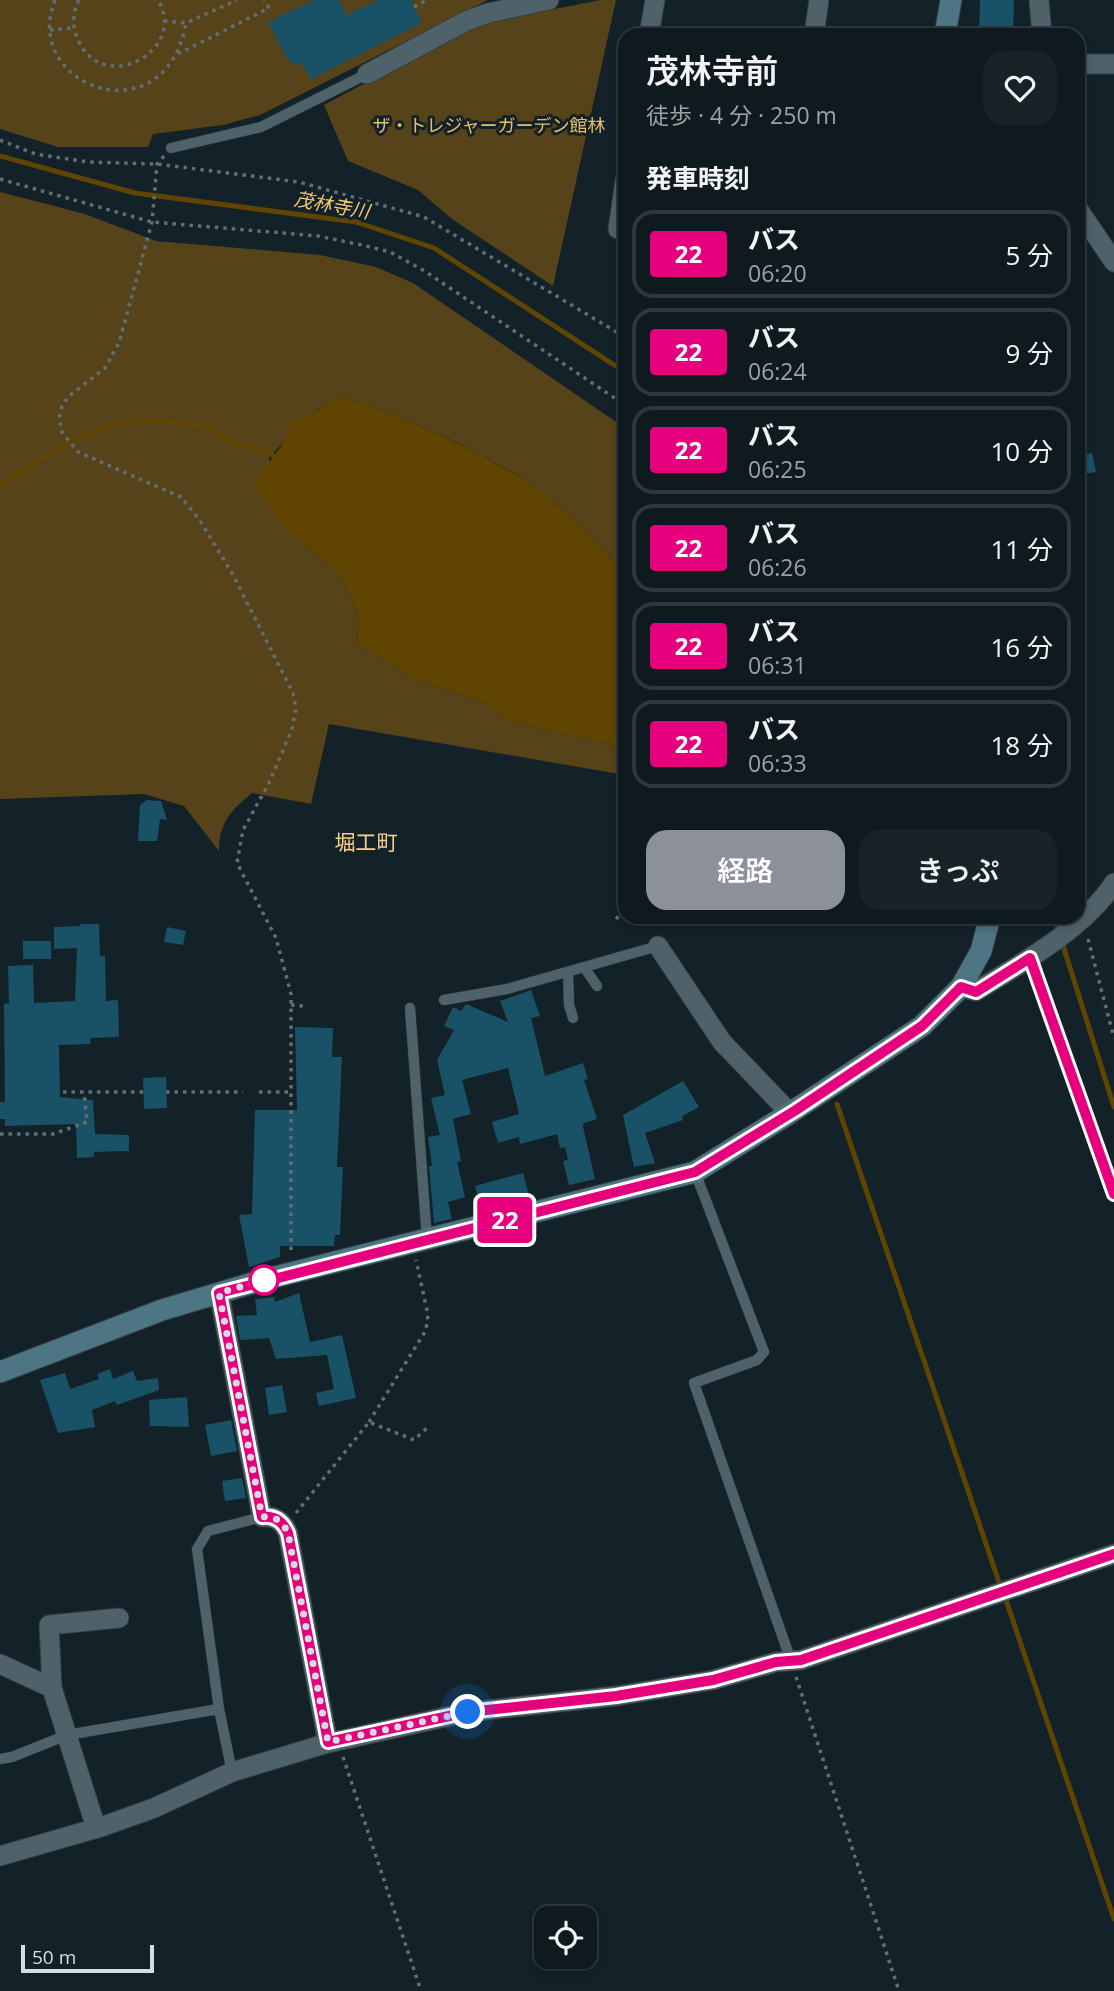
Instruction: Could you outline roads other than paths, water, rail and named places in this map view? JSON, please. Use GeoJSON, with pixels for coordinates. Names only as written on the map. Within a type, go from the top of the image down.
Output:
{"type":"FeatureCollection","features":[{"type":"Feature","properties":{"kind":"street"},"geometry":{"type":"LineString","coordinates":[[367,74],[466,21],[488,13],[549,0]]}},
{"type":"Feature","properties":{"kind":"street"},"geometry":{"type":"LineString","coordinates":[[650,28],[655,0]]}},
{"type":"Feature","properties":{"kind":"street"},"geometry":{"type":"LineString","coordinates":[[815,28],[819,0]]}},
{"type":"Feature","properties":{"kind":"street"},"geometry":{"type":"LineString","coordinates":[[946,28],[951,0]]}},
{"type":"Feature","properties":{"kind":"street"},"geometry":{"type":"LineString","coordinates":[[1039,0],[1041,28]]}},
{"type":"Feature","properties":{"kind":"street"},"geometry":{"type":"LineString","coordinates":[[1085,64],[1114,64]]}},
{"type":"Feature","properties":{"kind":"street"},"geometry":{"type":"LineString","coordinates":[[1085,219],[1114,262]]}},
{"type":"Feature","properties":{"kind":"street"},"geometry":{"type":"LineString","coordinates":[[1085,914],[1114,883]]}},
{"type":"Feature","properties":{"kind":"street"},"geometry":{"type":"LineString","coordinates":[[0,1372],[162,1310],[219,1293],[421,1246],[695,1172],[922,1026],[961,987],[981,951],[987,924]]}},
{"type":"Feature","properties":{"kind":"street"},"geometry":{"type":"LineString","coordinates":[[961,987],[976,992],[1034,956],[1074,924]]}},
{"type":"Feature","properties":{"kind":"street"},"geometry":{"type":"LineString","coordinates":[[657,946],[722,1042],[790,1113]]}},
{"type":"Feature","properties":{"kind":"street"},"geometry":{"type":"LineString","coordinates":[[219,1293],[262,1517],[270,1516],[284,1524],[333,1742]]}},
{"type":"Feature","properties":{"kind":"street"},"geometry":{"type":"LineString","coordinates":[[0,1856],[96,1828],[154,1808],[232,1772],[333,1742],[468,1712],[616,1696],[713,1680],[776,1662],[791,1661],[1114,1554]]}},
{"type":"Feature","properties":{"kind":"street"},"geometry":{"type":"LineString","coordinates":[[96,1828],[52,1688],[49,1625],[119,1618]]}},
{"type":"Feature","properties":{"kind":"street"},"geometry":{"type":"LineString","coordinates":[[0,1664],[52,1688]]}},
{"type":"Feature","properties":{"kind":"lane"},"geometry":{"type":"LineString","coordinates":[[171,148],[261,127],[367,74]]}},
{"type":"Feature","properties":{"kind":"lane"},"geometry":{"type":"LineString","coordinates":[[444,1000],[508,989],[657,946]]}},
{"type":"Feature","properties":{"kind":"lane"},"geometry":{"type":"LineString","coordinates":[[1034,956],[1114,1194]]}},
{"type":"Feature","properties":{"kind":"lane"},"geometry":{"type":"LineString","coordinates":[[584,967],[597,986]]}},
{"type":"Feature","properties":{"kind":"lane"},"geometry":{"type":"LineString","coordinates":[[568,972],[569,1005],[573,1018]]}},
{"type":"Feature","properties":{"kind":"lane"},"geometry":{"type":"LineString","coordinates":[[410,1008],[421,1246]]}},
{"type":"Feature","properties":{"kind":"lane"},"geometry":{"type":"LineString","coordinates":[[695,1172],[764,1352],[757,1360],[694,1382],[791,1661]]}},
{"type":"Feature","properties":{"kind":"lane"},"geometry":{"type":"LineString","coordinates":[[232,1772],[219,1709],[197,1549],[200,1539],[208,1531],[262,1517]]}},
{"type":"Feature","properties":{"kind":"lane"},"geometry":{"type":"LineString","coordinates":[[0,1759],[12,1758],[67,1735],[219,1709]]}},
{"type":"Feature","properties":{"kind":"waterway","name":"茂林寺川"},"geometry":{"type":"LineString","coordinates":[[0,156],[135,193],[356,222],[434,248],[618,367]]}},
{"type":"Feature","properties":{"kind":"waterway"},"geometry":{"type":"LineString","coordinates":[[0,485],[73,441],[119,424],[144,421],[205,427],[229,442],[261,450],[278,459]]}},
{"type":"Feature","properties":{"kind":"waterway"},"geometry":{"type":"LineString","coordinates":[[1056,924],[1114,1107]]}},
{"type":"Feature","properties":{"kind":"waterway"},"geometry":{"type":"LineString","coordinates":[[837,1104],[1001,1588]]}},
{"type":"Feature","properties":{"kind":"waterway"},"geometry":{"type":"LineString","coordinates":[[1005,1597],[1114,1919]]}},
{"type":"Feature","properties":{"kind":"district","name":"堀工町"},"geometry":{"type":"Point","coordinates":[366,843]}},
{"type":"Feature","properties":{"kind":"park label","name":"ザ・トレジャーガーデン館林"},"geometry":{"type":"Point","coordinates":[489,126]}}]}
